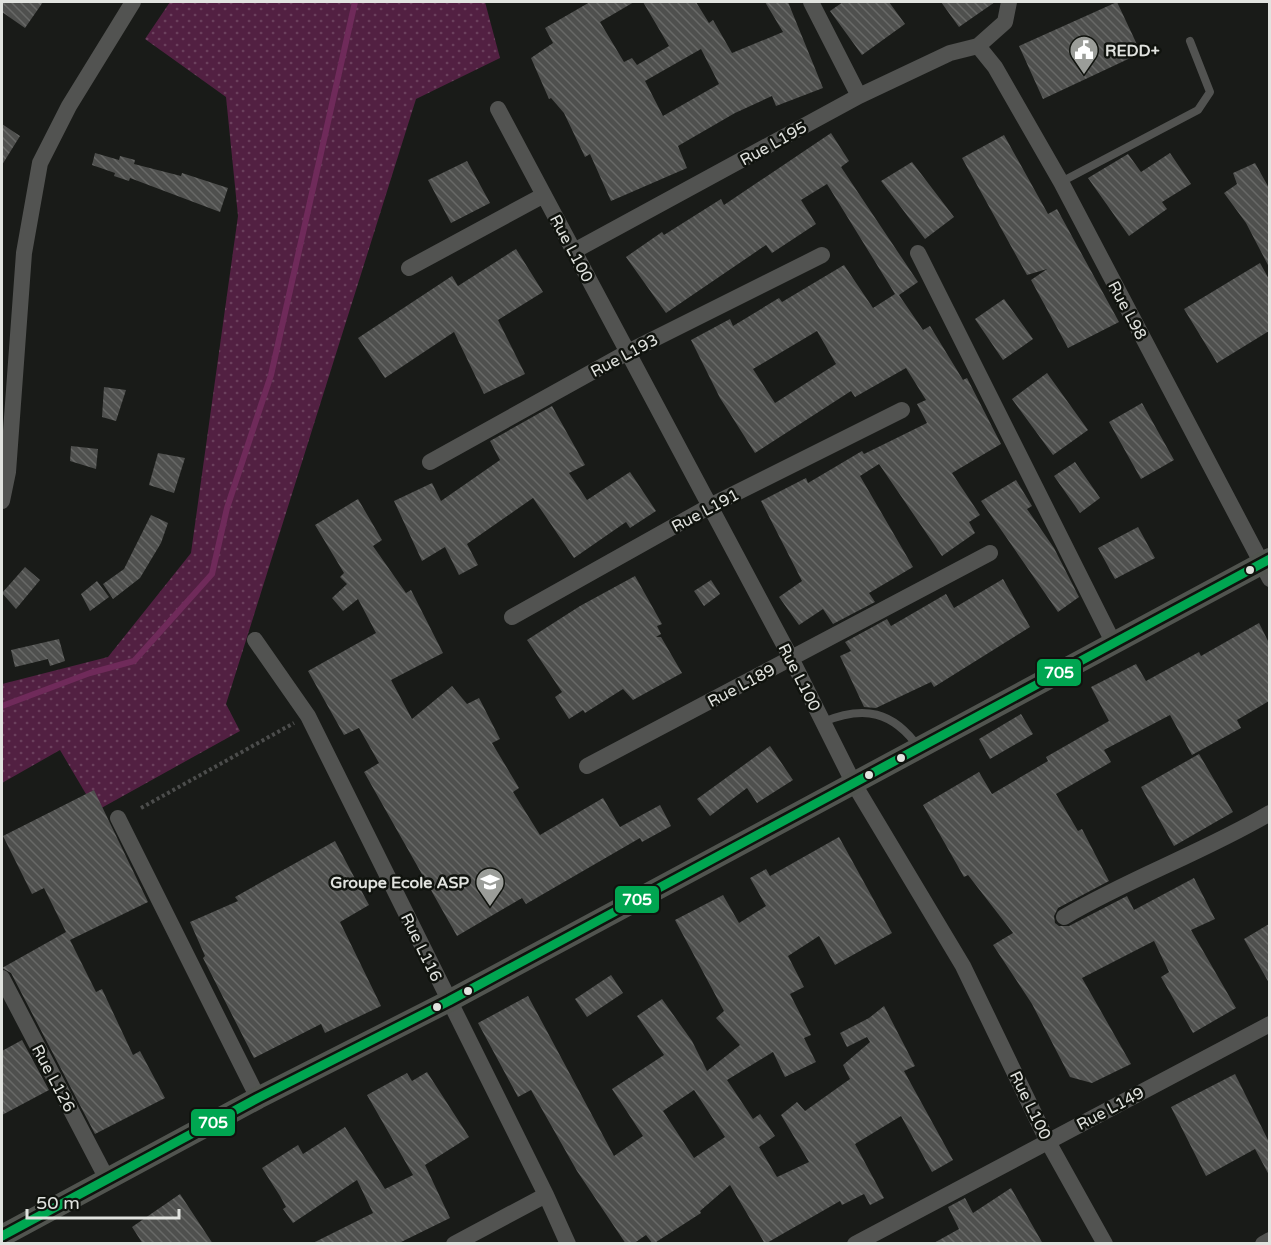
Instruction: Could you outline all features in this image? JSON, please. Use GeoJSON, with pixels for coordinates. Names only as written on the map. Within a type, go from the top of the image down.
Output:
{"type":"FeatureCollection","features":[{"type":"Feature","properties":{"kind":"street"},"geometry":{"type":"LineString","coordinates":[[2,501],[8,472],[24,253],[40,163],[69,106],[133,2]]}},
{"type":"Feature","properties":{"kind":"street"},"geometry":{"type":"LineString","coordinates":[[812,2],[860,96]]}},
{"type":"Feature","properties":{"kind":"street"},"geometry":{"type":"LineString","coordinates":[[978,46],[1005,22],[1009,2]]}},
{"type":"Feature","properties":{"kind":"street","name":"Rue L195"},"geometry":{"type":"LineString","coordinates":[[574,251],[860,96],[950,53],[978,46]]}},
{"type":"Feature","properties":{"kind":"street","name":"Rue L98"},"geometry":{"type":"LineString","coordinates":[[978,46],[995,67],[1061,182],[1267,567]]}},
{"type":"Feature","properties":{"kind":"street","name":"Rue L100"},"geometry":{"type":"LineString","coordinates":[[498,109],[791,658],[854,784],[963,966],[1047,1140],[1105,1244]]}},
{"type":"Feature","properties":{"kind":"street"},"geometry":{"type":"LineString","coordinates":[[409,268],[544,195]]}},
{"type":"Feature","properties":{"kind":"street"},"geometry":{"type":"LineString","coordinates":[[918,253],[1113,642]]}},
{"type":"Feature","properties":{"kind":"street","name":"Rue L193"},"geometry":{"type":"LineString","coordinates":[[430,462],[628,352],[822,255]]}},
{"type":"Feature","properties":{"kind":"street","name":"Rue L191"},"geometry":{"type":"LineString","coordinates":[[512,617],[710,506],[902,410]]}},
{"type":"Feature","properties":{"kind":"street","name":"Rue L189"},"geometry":{"type":"LineString","coordinates":[[587,766],[990,553]]}},
{"type":"Feature","properties":{"kind":"street"},"geometry":{"type":"LineString","coordinates":[[2,1236],[258,1098],[449,1001],[1113,642],[1267,567]]}},
{"type":"Feature","properties":{"kind":"street","name":"Rue L116"},"geometry":{"type":"LineString","coordinates":[[255,640],[308,716],[546,1195],[568,1244]]}},
{"type":"Feature","properties":{"kind":"street"},"geometry":{"type":"LineString","coordinates":[[1064,917],[1104,893],[1241,830],[1269,813]]}},
{"type":"Feature","properties":{"kind":"street"},"geometry":{"type":"LineString","coordinates":[[118,818],[258,1098]]}},
{"type":"Feature","properties":{"kind":"street","name":"Rue L126"},"geometry":{"type":"LineString","coordinates":[[2,978],[107,1179]]}},
{"type":"Feature","properties":{"kind":"street","name":"Rue L149"},"geometry":{"type":"LineString","coordinates":[[855,1244],[1269,1024]]}},
{"type":"Feature","properties":{"kind":"street"},"geometry":{"type":"LineString","coordinates":[[454,1244],[546,1195]]}},
{"type":"Feature","properties":{"kind":"street"},"geometry":{"type":"LineString","coordinates":[[1263,1244],[1269,1240]]}},
{"type":"Feature","properties":{"kind":"lane"},"geometry":{"type":"LineString","coordinates":[[1061,182],[1198,110],[1210,92],[1190,41]]}},
{"type":"Feature","properties":{"kind":"lane"},"geometry":{"type":"LineString","coordinates":[[823,722],[845,713],[887,717],[906,729],[919,748]]}},
{"type":"Feature","properties":{"kind":"path"},"geometry":{"type":"LineString","coordinates":[[141,808],[308,716]]}},
{"type":"Feature","properties":{"kind":"shaded area"},"geometry":{"type":"Polygon","coordinates":[[[170,2],[485,2],[500,58],[416,99],[226,704],[240,731],[96,811],[60,750],[2,783],[2,684],[108,657],[191,553],[238,216],[226,97],[145,39],[170,2]]]}},
{"type":"Feature","properties":{"kind":"building"},"geometry":{"type":"Polygon","coordinates":[[[2,2],[43,2],[25,28],[2,12],[2,2]]]}},
{"type":"Feature","properties":{"kind":"building"},"geometry":{"type":"Polygon","coordinates":[[[590,2],[634,2],[600,22],[624,62],[632,58],[637,65],[669,46],[643,2],[696,2],[709,23],[713,20],[732,53],[783,32],[765,2],[788,2],[823,88],[776,106],[772,96],[735,113],[678,146],[687,168],[611,201],[590,154],[585,157],[564,113],[551,98],[549,99],[531,58],[553,43],[545,28],[590,2]],[[701,49],[645,81],[663,116],[719,84],[701,49]]]}},
{"type":"Feature","properties":{"kind":"building"},"geometry":{"type":"Polygon","coordinates":[[[843,2],[889,2],[905,24],[862,55],[830,11],[843,2]]]}},
{"type":"Feature","properties":{"kind":"building"},"geometry":{"type":"Polygon","coordinates":[[[941,2],[995,2],[959,27],[941,2]]]}},
{"type":"Feature","properties":{"kind":"building"},"geometry":{"type":"Polygon","coordinates":[[[1117,2],[1141,53],[1043,99],[1019,46],[1117,2]]]}},
{"type":"Feature","properties":{"kind":"building"},"geometry":{"type":"Polygon","coordinates":[[[2,124],[20,136],[2,165],[2,124]]]}},
{"type":"Feature","properties":{"kind":"building"},"geometry":{"type":"Polygon","coordinates":[[[831,133],[849,161],[841,167],[918,282],[899,295],[923,330],[930,326],[963,380],[967,378],[1001,444],[952,473],[980,515],[969,522],[975,533],[942,556],[879,464],[860,476],[913,567],[869,593],[875,602],[833,624],[823,609],[799,625],[779,597],[802,581],[761,501],[806,478],[808,483],[862,451],[864,454],[927,423],[917,404],[926,400],[906,368],[855,397],[851,391],[755,453],[720,398],[691,340],[730,319],[733,326],[779,298],[782,302],[844,265],[873,308],[895,294],[827,184],[801,200],[816,224],[772,253],[766,245],[666,313],[626,257],[662,232],[664,235],[721,199],[724,205],[831,133]],[[817,331],[753,369],[775,403],[836,364],[817,331]]]}},
{"type":"Feature","properties":{"kind":"building"},"geometry":{"type":"Polygon","coordinates":[[[1004,135],[1048,214],[1057,209],[1119,322],[1068,348],[1031,280],[1047,269],[1027,275],[962,158],[1004,135]]]}},
{"type":"Feature","properties":{"kind":"building"},"geometry":{"type":"Polygon","coordinates":[[[95,153],[119,160],[120,156],[135,160],[134,164],[181,176],[182,173],[228,188],[220,212],[130,178],[129,181],[114,176],[115,173],[92,165],[95,153]]]}},
{"type":"Feature","properties":{"kind":"building"},"geometry":{"type":"Polygon","coordinates":[[[1170,153],[1191,184],[1162,202],[1167,209],[1129,236],[1088,178],[1128,154],[1141,172],[1170,153]]]}},
{"type":"Feature","properties":{"kind":"building"},"geometry":{"type":"Polygon","coordinates":[[[467,161],[490,203],[451,223],[428,180],[467,161]]]}},
{"type":"Feature","properties":{"kind":"building"},"geometry":{"type":"Polygon","coordinates":[[[912,162],[954,217],[925,239],[881,181],[912,162]]]}},
{"type":"Feature","properties":{"kind":"building"},"geometry":{"type":"Polygon","coordinates":[[[1255,163],[1269,188],[1269,267],[1246,223],[1224,193],[1237,184],[1233,173],[1255,163]]]}},
{"type":"Feature","properties":{"kind":"building"},"geometry":{"type":"Polygon","coordinates":[[[516,249],[543,292],[498,320],[525,374],[484,394],[454,332],[385,378],[358,338],[452,276],[458,286],[516,249]]]}},
{"type":"Feature","properties":{"kind":"building"},"geometry":{"type":"Polygon","coordinates":[[[1260,263],[1269,279],[1269,331],[1217,363],[1184,309],[1260,263]]]}},
{"type":"Feature","properties":{"kind":"building"},"geometry":{"type":"Polygon","coordinates":[[[1004,299],[1033,339],[1003,360],[975,319],[1004,299]]]}},
{"type":"Feature","properties":{"kind":"building"},"geometry":{"type":"Polygon","coordinates":[[[1047,373],[1088,430],[1053,455],[1012,399],[1047,373]]]}},
{"type":"Feature","properties":{"kind":"building"},"geometry":{"type":"Polygon","coordinates":[[[104,387],[126,390],[116,421],[102,417],[104,387]]]}},
{"type":"Feature","properties":{"kind":"building"},"geometry":{"type":"Polygon","coordinates":[[[1142,403],[1174,460],[1141,479],[1109,422],[1142,403]]]}},
{"type":"Feature","properties":{"kind":"building"},"geometry":{"type":"Polygon","coordinates":[[[552,406],[585,465],[569,473],[587,500],[630,472],[656,511],[630,528],[626,522],[574,558],[533,498],[467,544],[478,565],[459,575],[445,547],[422,561],[394,501],[432,483],[441,501],[500,460],[490,441],[552,406]]]}},
{"type":"Feature","properties":{"kind":"building"},"geometry":{"type":"Polygon","coordinates":[[[71,446],[98,449],[96,469],[70,461],[71,446]]]}},
{"type":"Feature","properties":{"kind":"building"},"geometry":{"type":"Polygon","coordinates":[[[158,453],[185,458],[174,493],[149,485],[158,453]]]}},
{"type":"Feature","properties":{"kind":"building"},"geometry":{"type":"Polygon","coordinates":[[[1075,462],[1100,498],[1080,513],[1054,476],[1075,462]]]}},
{"type":"Feature","properties":{"kind":"building"},"geometry":{"type":"Polygon","coordinates":[[[1016,480],[1032,506],[1027,509],[1054,548],[1079,597],[1058,612],[981,501],[1016,480]]]}},
{"type":"Feature","properties":{"kind":"building"},"geometry":{"type":"Polygon","coordinates":[[[358,499],[382,540],[373,546],[406,593],[411,590],[443,653],[391,680],[412,719],[452,686],[467,704],[479,698],[500,739],[492,743],[519,788],[513,792],[540,835],[603,798],[620,827],[660,805],[671,826],[642,842],[640,838],[526,904],[522,898],[457,936],[364,772],[379,763],[359,728],[344,735],[308,671],[376,633],[358,599],[343,611],[332,598],[347,584],[340,577],[344,573],[315,525],[358,499]]]}},
{"type":"Feature","properties":{"kind":"building"},"geometry":{"type":"Polygon","coordinates":[[[151,515],[168,523],[161,543],[140,578],[113,599],[103,584],[124,569],[151,515]]]}},
{"type":"Feature","properties":{"kind":"building"},"geometry":{"type":"Polygon","coordinates":[[[1138,527],[1155,558],[1115,579],[1098,548],[1138,527]]]}},
{"type":"Feature","properties":{"kind":"building"},"geometry":{"type":"Polygon","coordinates":[[[25,567],[40,580],[16,609],[2,593],[25,567]]]}},
{"type":"Feature","properties":{"kind":"building"},"geometry":{"type":"Polygon","coordinates":[[[635,576],[662,624],[657,626],[661,634],[656,637],[661,637],[682,673],[633,700],[623,689],[585,713],[583,710],[569,719],[555,697],[562,692],[527,640],[580,606],[635,576]]]}},
{"type":"Feature","properties":{"kind":"building"},"geometry":{"type":"Polygon","coordinates":[[[1003,579],[1030,627],[934,687],[931,682],[876,708],[864,707],[840,656],[851,651],[845,642],[887,619],[891,626],[946,594],[954,608],[1003,579]]]}},
{"type":"Feature","properties":{"kind":"building"},"geometry":{"type":"Polygon","coordinates":[[[711,580],[720,594],[704,606],[694,591],[711,580]]]}},
{"type":"Feature","properties":{"kind":"building"},"geometry":{"type":"Polygon","coordinates":[[[97,581],[109,597],[90,611],[81,594],[97,581]]]}},
{"type":"Feature","properties":{"kind":"building"},"geometry":{"type":"Polygon","coordinates":[[[1259,623],[1269,643],[1269,701],[1237,720],[1241,728],[1192,755],[1170,715],[1104,750],[1111,762],[1056,794],[1078,831],[1082,829],[1109,881],[1058,908],[1054,916],[1055,923],[1059,926],[1069,926],[1127,896],[1134,910],[1194,878],[1215,919],[1191,930],[1236,1008],[1193,1033],[1161,977],[1169,972],[1154,941],[1082,978],[1131,1064],[1092,1083],[1070,1077],[1032,1004],[993,945],[1013,933],[968,875],[964,877],[923,805],[979,772],[992,794],[1048,761],[1046,757],[1109,721],[1091,687],[1136,664],[1146,681],[1199,652],[1201,656],[1259,623]]]}},
{"type":"Feature","properties":{"kind":"building"},"geometry":{"type":"Polygon","coordinates":[[[59,639],[65,661],[50,666],[48,659],[15,667],[11,650],[59,639]]]}},
{"type":"Feature","properties":{"kind":"building"},"geometry":{"type":"Polygon","coordinates":[[[1021,714],[1033,734],[990,759],[979,739],[1021,714]]]}},
{"type":"Feature","properties":{"kind":"building"},"geometry":{"type":"Polygon","coordinates":[[[770,746],[793,780],[757,803],[747,788],[710,816],[697,799],[770,746]]]}},
{"type":"Feature","properties":{"kind":"building"},"geometry":{"type":"Polygon","coordinates":[[[1199,754],[1233,812],[1174,846],[1141,787],[1199,754]]]}},
{"type":"Feature","properties":{"kind":"building"},"geometry":{"type":"Polygon","coordinates":[[[94,790],[148,902],[70,940],[96,992],[102,989],[133,1055],[140,1051],[165,1098],[95,1134],[11,973],[2,968],[66,932],[44,888],[32,894],[3,836],[94,790]]]}},
{"type":"Feature","properties":{"kind":"building"},"geometry":{"type":"Polygon","coordinates":[[[839,837],[892,933],[835,965],[819,936],[788,956],[804,987],[790,994],[811,1035],[804,1038],[816,1062],[785,1077],[773,1052],[727,1080],[753,1119],[760,1114],[775,1136],[759,1147],[777,1177],[809,1162],[781,1115],[797,1102],[805,1111],[850,1079],[843,1065],[870,1042],[867,1037],[847,1047],[840,1033],[869,1018],[884,1006],[915,1066],[904,1071],[953,1160],[932,1172],[901,1116],[855,1144],[884,1198],[870,1205],[864,1194],[842,1205],[840,1201],[765,1244],[730,1185],[700,1211],[701,1213],[653,1244],[646,1235],[633,1244],[626,1244],[577,1171],[531,1090],[518,1097],[478,1023],[528,996],[614,1156],[643,1136],[612,1089],[664,1055],[637,1016],[662,999],[692,1041],[707,1071],[740,1045],[716,1018],[724,1011],[675,920],[723,895],[739,923],[766,906],[750,878],[766,869],[770,876],[839,837]],[[694,1090],[663,1111],[694,1158],[725,1137],[694,1090]]]}},
{"type":"Feature","properties":{"kind":"building"},"geometry":{"type":"Polygon","coordinates":[[[335,841],[369,905],[340,922],[381,1006],[325,1033],[321,1024],[254,1058],[203,958],[205,956],[190,922],[238,901],[235,897],[335,841]]]}},
{"type":"Feature","properties":{"kind":"building"},"geometry":{"type":"Polygon","coordinates":[[[1269,924],[1269,983],[1244,939],[1269,924]]]}},
{"type":"Feature","properties":{"kind":"building"},"geometry":{"type":"Polygon","coordinates":[[[611,975],[623,993],[587,1017],[575,999],[611,975]]]}},
{"type":"Feature","properties":{"kind":"building"},"geometry":{"type":"Polygon","coordinates":[[[22,1040],[49,1090],[2,1115],[2,1051],[22,1040]]]}},
{"type":"Feature","properties":{"kind":"building"},"geometry":{"type":"Polygon","coordinates":[[[427,1072],[469,1137],[425,1165],[450,1218],[397,1244],[311,1244],[373,1213],[357,1180],[293,1223],[283,1209],[286,1207],[280,1196],[262,1168],[298,1145],[303,1154],[345,1127],[385,1189],[413,1175],[367,1095],[407,1073],[412,1081],[427,1072]]]}},
{"type":"Feature","properties":{"kind":"building"},"geometry":{"type":"Polygon","coordinates":[[[1235,1074],[1269,1142],[1269,1175],[1255,1149],[1206,1176],[1171,1107],[1235,1074]]]}},
{"type":"Feature","properties":{"kind":"building"},"geometry":{"type":"Polygon","coordinates":[[[1011,1188],[1043,1244],[932,1244],[959,1229],[948,1207],[965,1198],[973,1213],[1011,1188]]]}},
{"type":"Feature","properties":{"kind":"building"},"geometry":{"type":"Polygon","coordinates":[[[180,1194],[213,1244],[143,1244],[132,1227],[180,1194]]]}},
{"type":"Feature","properties":{"kind":"waterway"},"geometry":{"type":"LineString","coordinates":[[2,706],[90,673],[134,661],[212,574],[227,508],[271,375],[355,2]]}},
{"type":"Feature","properties":{"kind":"transit line","name":"705"},"geometry":{"type":"LineString","coordinates":[[2,1236],[258,1098],[449,1001],[1270,559]]}},
{"type":"Feature","properties":{"kind":"place","name":"REDD+"},"geometry":{"type":"Point","coordinates":[1084,76]}},
{"type":"Feature","properties":{"kind":"place","name":"Groupe Ecole ASP"},"geometry":{"type":"Point","coordinates":[490,908]}}]}
